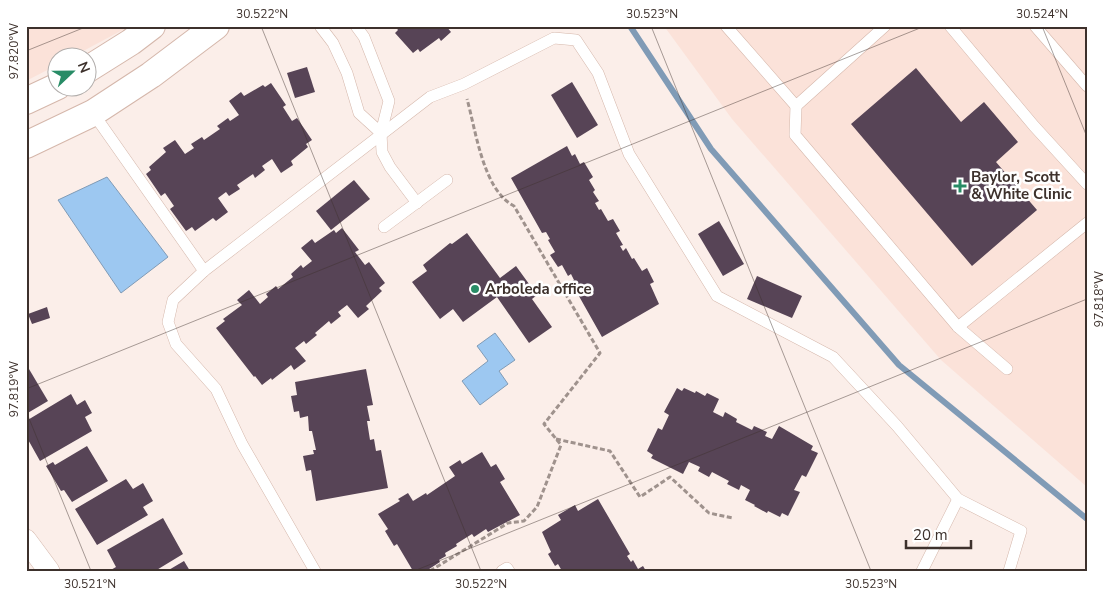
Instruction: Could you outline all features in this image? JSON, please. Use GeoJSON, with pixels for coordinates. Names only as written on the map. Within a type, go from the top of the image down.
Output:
{"type":"FeatureCollection","features":[{"type":"Feature","properties":{"kind":"street"},"geometry":{"type":"LineString","coordinates":[[98,63],[152,26]]}},
{"type":"Feature","properties":{"kind":"street"},"geometry":{"type":"LineString","coordinates":[[26,145],[93,113],[151,75],[216,26]]}},
{"type":"Feature","properties":{"kind":"street"},"geometry":{"type":"LineString","coordinates":[[26,101],[48,91]]}},
{"type":"Feature","properties":{"kind":"street"},"geometry":{"type":"LineString","coordinates":[[26,540],[49,571]]}},
{"type":"Feature","properties":{"kind":"lane"},"geometry":{"type":"LineString","coordinates":[[320,26],[333,43],[347,73],[360,113],[381,133]]}},
{"type":"Feature","properties":{"kind":"lane"},"geometry":{"type":"LineString","coordinates":[[356,26],[364,37],[389,101],[381,133],[382,152],[390,167],[417,202]]}},
{"type":"Feature","properties":{"kind":"lane"},"geometry":{"type":"LineString","coordinates":[[726,26],[796,106],[795,135],[958,327],[1007,369]]}},
{"type":"Feature","properties":{"kind":"lane"},"geometry":{"type":"LineString","coordinates":[[796,106],[885,26]]}},
{"type":"Feature","properties":{"kind":"lane"},"geometry":{"type":"LineString","coordinates":[[950,26],[1034,126],[1087,184]]}},
{"type":"Feature","properties":{"kind":"lane"},"geometry":{"type":"LineString","coordinates":[[1036,26],[1087,86]]}},
{"type":"Feature","properties":{"kind":"lane"},"geometry":{"type":"LineString","coordinates":[[315,571],[242,444],[216,389],[176,344],[168,322],[173,300],[204,271],[430,97],[464,84],[554,38],[576,40],[598,73],[629,154],[717,296],[833,357],[897,426],[958,499],[1021,531],[1009,571]]}},
{"type":"Feature","properties":{"kind":"lane"},"geometry":{"type":"LineString","coordinates":[[93,113],[204,271]]}},
{"type":"Feature","properties":{"kind":"lane"},"geometry":{"type":"LineString","coordinates":[[384,227],[447,180]]}},
{"type":"Feature","properties":{"kind":"lane"},"geometry":{"type":"LineString","coordinates":[[958,327],[1087,223]]}},
{"type":"Feature","properties":{"kind":"lane"},"geometry":{"type":"LineString","coordinates":[[922,571],[958,499]]}},
{"type":"Feature","properties":{"kind":"lane"},"geometry":{"type":"LineString","coordinates":[[502,571],[508,568],[509,571]]}},
{"type":"Feature","properties":{"kind":"path"},"geometry":{"type":"LineString","coordinates":[[430,571],[508,524],[524,521],[537,507],[560,445],[544,424],[600,353],[514,206],[505,201],[486,171],[464,84]]}},
{"type":"Feature","properties":{"kind":"path"},"geometry":{"type":"LineString","coordinates":[[556,439],[610,452],[640,497],[670,477],[708,514],[733,518]]}},
{"type":"Feature","properties":{"kind":"shaded area"},"geometry":{"type":"Polygon","coordinates":[[[26,26],[130,26],[89,48],[48,48],[48,70],[26,81],[26,26]]]}},
{"type":"Feature","properties":{"kind":"shaded area"},"geometry":{"type":"Polygon","coordinates":[[[664,26],[1087,26],[1087,487],[941,360],[732,119],[664,26]]]}},
{"type":"Feature","properties":{"kind":"water"},"geometry":{"type":"Polygon","coordinates":[[[107,177],[168,257],[121,293],[58,200],[107,177]]]}},
{"type":"Feature","properties":{"kind":"water"},"geometry":{"type":"Polygon","coordinates":[[[495,333],[515,360],[499,371],[508,384],[480,405],[462,381],[488,361],[477,346],[495,333]]]}},
{"type":"Feature","properties":{"kind":"building"},"geometry":{"type":"Polygon","coordinates":[[[395,26],[446,26],[451,32],[441,41],[439,38],[420,52],[418,49],[413,53],[395,33],[398,30],[395,26]]]}},
{"type":"Feature","properties":{"kind":"building"},"geometry":{"type":"Polygon","coordinates":[[[307,67],[315,92],[295,98],[287,73],[307,67]]]}},
{"type":"Feature","properties":{"kind":"building","name":"Baylor, Scott & White Clinic"},"geometry":{"type":"Polygon","coordinates":[[[916,68],[961,122],[984,102],[1018,142],[996,162],[1037,210],[972,266],[851,124],[916,68]]]}},
{"type":"Feature","properties":{"kind":"building"},"geometry":{"type":"Polygon","coordinates":[[[572,82],[598,125],[577,138],[551,95],[572,82]]]}},
{"type":"Feature","properties":{"kind":"building"},"geometry":{"type":"Polygon","coordinates":[[[271,83],[286,105],[283,107],[292,121],[297,118],[312,140],[306,144],[308,147],[291,161],[293,165],[281,173],[272,159],[262,166],[265,170],[255,178],[253,174],[237,185],[240,189],[229,196],[226,192],[218,198],[228,212],[216,221],[213,218],[195,231],[192,227],[186,231],[170,209],[174,206],[165,193],[161,196],[146,174],[151,170],[149,167],[166,152],[163,148],[175,140],[185,154],[194,148],[191,144],[202,137],[204,140],[220,129],[217,126],[228,118],[230,121],[239,115],[229,101],[241,92],[244,96],[263,85],[265,87],[271,83]]]}},
{"type":"Feature","properties":{"kind":"building"},"geometry":{"type":"Polygon","coordinates":[[[567,146],[572,156],[575,154],[580,164],[584,162],[593,177],[589,180],[595,190],[593,192],[599,201],[595,203],[608,221],[613,219],[620,231],[616,233],[623,245],[620,246],[623,251],[626,248],[642,271],[647,268],[654,282],[650,284],[659,304],[602,337],[571,282],[574,280],[571,274],[568,276],[562,265],[558,267],[550,255],[555,252],[548,240],[550,239],[546,232],[542,233],[511,178],[567,146]]]}},
{"type":"Feature","properties":{"kind":"building"},"geometry":{"type":"Polygon","coordinates":[[[354,180],[370,199],[331,230],[316,211],[354,180]]]}},
{"type":"Feature","properties":{"kind":"building"},"geometry":{"type":"Polygon","coordinates":[[[719,221],[744,264],[723,276],[698,234],[719,221]]]}},
{"type":"Feature","properties":{"kind":"building"},"geometry":{"type":"Polygon","coordinates":[[[342,228],[359,250],[355,252],[365,265],[369,262],[385,283],[379,288],[382,291],[366,306],[369,309],[358,318],[347,305],[338,312],[341,316],[331,324],[329,321],[306,344],[304,341],[295,348],[306,361],[294,370],[291,365],[272,380],[271,378],[262,385],[216,328],[225,321],[223,319],[242,305],[237,300],[249,290],[260,304],[268,297],[266,294],[276,286],[278,289],[293,277],[291,274],[301,265],[303,268],[312,261],[301,248],[312,239],[315,243],[334,230],[336,233],[342,228]]]}},
{"type":"Feature","properties":{"kind":"building","name":"Arboleda office"},"geometry":{"type":"Polygon","coordinates":[[[467,233],[500,278],[516,266],[537,295],[532,299],[552,327],[529,343],[497,297],[463,322],[453,309],[440,319],[412,282],[427,271],[423,265],[450,243],[452,244],[467,233]]]}},
{"type":"Feature","properties":{"kind":"building"},"geometry":{"type":"Polygon","coordinates":[[[757,276],[802,296],[792,318],[747,299],[757,276]]]}},
{"type":"Feature","properties":{"kind":"building"},"geometry":{"type":"Polygon","coordinates":[[[47,307],[50,318],[32,324],[28,314],[47,307]]]}},
{"type":"Feature","properties":{"kind":"building"},"geometry":{"type":"Polygon","coordinates":[[[26,364],[48,401],[26,414],[26,364]]]}},
{"type":"Feature","properties":{"kind":"building"},"geometry":{"type":"Polygon","coordinates":[[[366,369],[373,405],[367,406],[370,421],[367,421],[370,440],[374,439],[376,451],[381,450],[388,488],[316,501],[311,470],[306,471],[303,456],[314,454],[313,450],[316,450],[312,431],[309,431],[308,416],[300,418],[299,411],[294,412],[291,396],[297,395],[295,382],[366,369]]]}},
{"type":"Feature","properties":{"kind":"building"},"geometry":{"type":"Polygon","coordinates":[[[677,388],[682,391],[684,388],[695,393],[696,391],[705,396],[707,393],[719,399],[713,412],[723,417],[725,412],[737,419],[736,422],[752,430],[754,426],[767,432],[765,436],[772,439],[779,426],[813,446],[811,450],[818,453],[806,477],[802,475],[794,490],[800,492],[788,516],[782,513],[780,517],[754,506],[745,500],[750,490],[741,485],[739,490],[727,484],[729,481],[712,472],[709,477],[698,471],[700,467],[689,462],[683,474],[651,458],[653,455],[647,451],[658,428],[662,430],[669,415],[664,412],[677,388]]]}},
{"type":"Feature","properties":{"kind":"building"},"geometry":{"type":"Polygon","coordinates":[[[71,394],[77,405],[85,400],[92,413],[85,417],[92,431],[40,461],[26,436],[26,421],[71,394]]]}},
{"type":"Feature","properties":{"kind":"building"},"geometry":{"type":"Polygon","coordinates":[[[87,446],[108,481],[72,502],[64,490],[61,491],[46,466],[53,462],[55,465],[87,446]]]}},
{"type":"Feature","properties":{"kind":"building"},"geometry":{"type":"Polygon","coordinates":[[[482,452],[491,467],[496,464],[505,479],[500,482],[520,515],[488,532],[486,529],[474,537],[472,534],[456,544],[457,546],[445,553],[446,556],[439,560],[440,562],[426,571],[413,571],[397,544],[394,546],[385,531],[388,529],[378,514],[400,501],[398,499],[408,493],[413,501],[426,493],[427,495],[455,476],[449,467],[460,460],[462,464],[482,452]]]}},
{"type":"Feature","properties":{"kind":"building"},"geometry":{"type":"Polygon","coordinates":[[[126,479],[133,489],[143,483],[153,501],[143,507],[148,515],[97,545],[75,509],[126,479]]]}},
{"type":"Feature","properties":{"kind":"building"},"geometry":{"type":"Polygon","coordinates":[[[598,499],[630,554],[627,556],[631,562],[633,560],[638,569],[643,566],[646,571],[562,571],[558,564],[555,566],[548,554],[551,552],[542,532],[561,520],[558,515],[575,505],[578,511],[598,499]]]}},
{"type":"Feature","properties":{"kind":"building"},"geometry":{"type":"Polygon","coordinates":[[[163,518],[183,554],[155,571],[109,571],[116,567],[107,550],[163,518]]]}},
{"type":"Feature","properties":{"kind":"building"},"geometry":{"type":"Polygon","coordinates":[[[184,561],[190,571],[167,571],[184,561]]]}},
{"type":"Feature","properties":{"kind":"waterway"},"geometry":{"type":"LineString","coordinates":[[630,26],[711,149],[899,365],[1087,519]]}},
{"type":"Feature","properties":{"kind":"place","name":"Baylor, Scott & White Clinic"},"geometry":{"type":"Point","coordinates":[960,186]}},
{"type":"Feature","properties":{"kind":"place","name":"Arboleda office"},"geometry":{"type":"Point","coordinates":[475,289]}}]}
